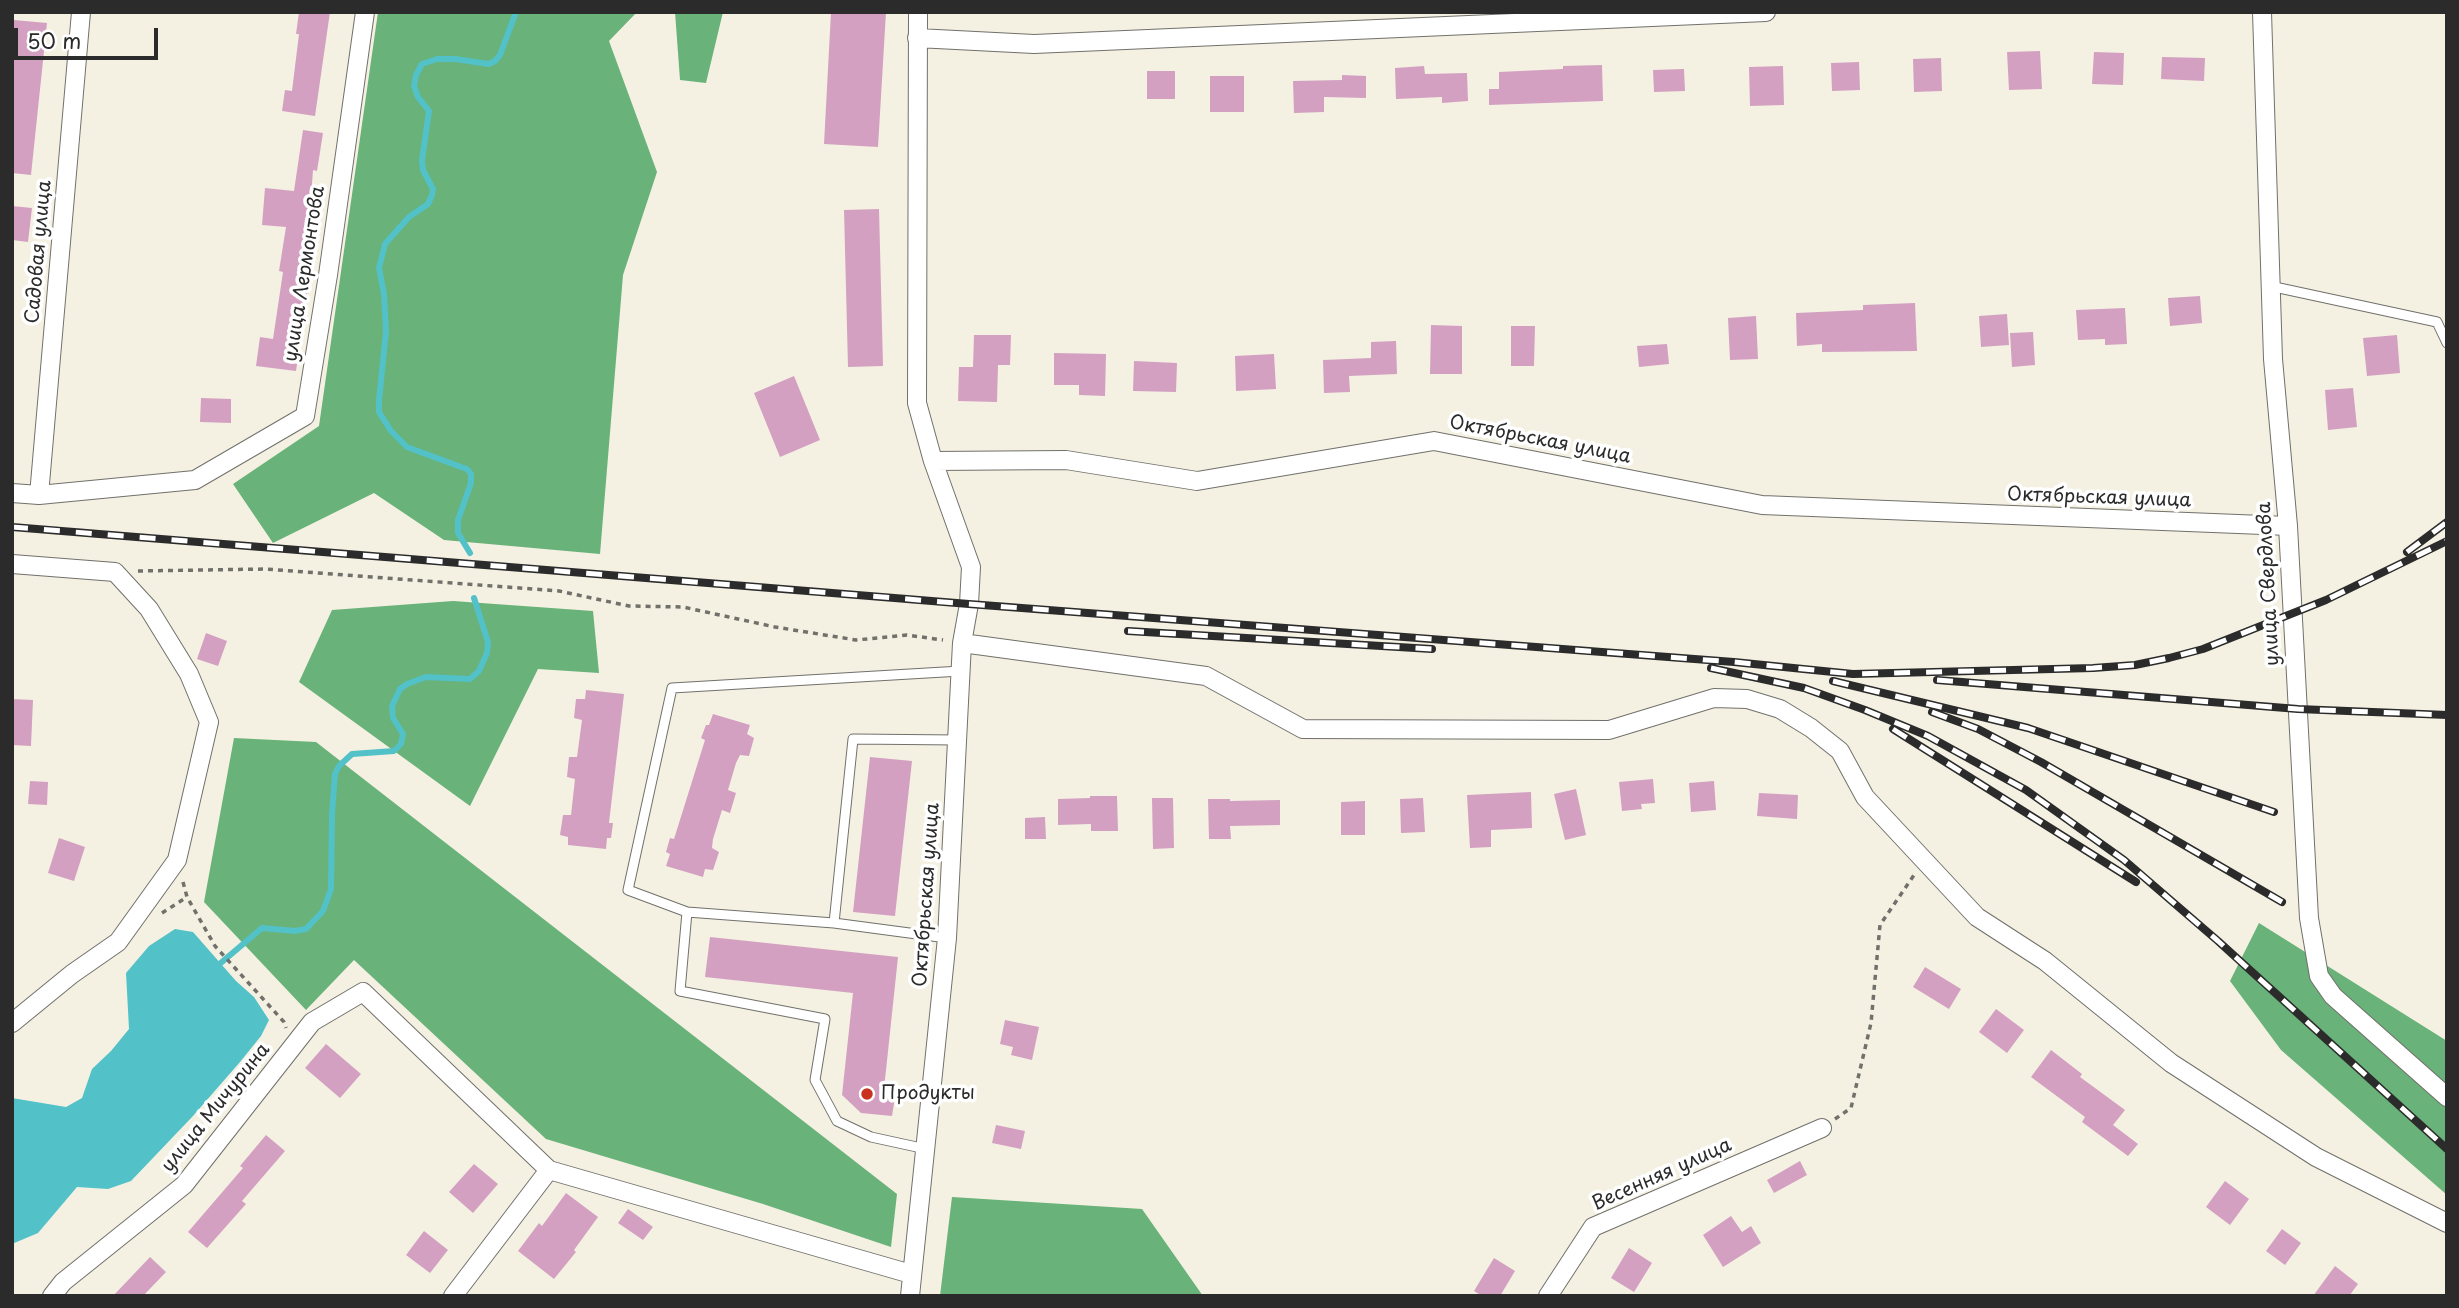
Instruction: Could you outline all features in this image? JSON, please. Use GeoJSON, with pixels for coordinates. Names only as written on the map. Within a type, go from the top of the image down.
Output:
{"type":"FeatureCollection","features":[{"type":"Feature","properties":{"kind":"street","name":"Садовая улица"},"geometry":{"type":"LineString","coordinates":[[39,495],[81,12]]}},
{"type":"Feature","properties":{"kind":"street","name":"улица Лермонтова"},"geometry":{"type":"LineString","coordinates":[[39,495],[195,480],[305,416],[365,12]]}},
{"type":"Feature","properties":{"kind":"street"},"geometry":{"type":"LineString","coordinates":[[918,12],[917,402],[933,461]]}},
{"type":"Feature","properties":{"kind":"street"},"geometry":{"type":"LineString","coordinates":[[917,38],[1034,44],[1766,12]]}},
{"type":"Feature","properties":{"kind":"street","name":"улица Свердлова"},"geometry":{"type":"LineString","coordinates":[[2262,12],[2273,359],[2288,526],[2309,918],[2319,976],[2333,996],[2447,1097]]}},
{"type":"Feature","properties":{"kind":"street","name":"Октябрьская улица"},"geometry":{"type":"LineString","coordinates":[[910,1296],[947,938],[962,643],[969,604],[971,567],[933,461],[1066,460],[1197,481],[1434,441],[1762,505],[2288,526]]}},
{"type":"Feature","properties":{"kind":"street"},"geometry":{"type":"LineString","coordinates":[[12,493],[39,495]]}},
{"type":"Feature","properties":{"kind":"street"},"geometry":{"type":"LineString","coordinates":[[12,564],[115,572],[149,609],[189,674],[209,722],[177,860],[118,942],[72,974],[12,1023]]}},
{"type":"Feature","properties":{"kind":"street"},"geometry":{"type":"LineString","coordinates":[[962,643],[1206,676],[1303,729],[1609,730],[1714,698],[1747,699],[1780,709],[1811,728],[1840,751],[1865,797],[1977,917],[2045,961],[2171,1063],[2316,1157],[2447,1223]]}},
{"type":"Feature","properties":{"kind":"street","name":"улица Мичурина"},"geometry":{"type":"LineString","coordinates":[[52,1296],[63,1282],[184,1185],[312,1021],[363,992],[549,1170]]}},
{"type":"Feature","properties":{"kind":"street","name":"Весенняя улица"},"geometry":{"type":"LineString","coordinates":[[1548,1296],[1593,1227],[1822,1128]]}},
{"type":"Feature","properties":{"kind":"street"},"geometry":{"type":"LineString","coordinates":[[453,1296],[549,1170],[911,1274]]}},
{"type":"Feature","properties":{"kind":"lane"},"geometry":{"type":"LineString","coordinates":[[2270,286],[2437,322],[2447,343]]}},
{"type":"Feature","properties":{"kind":"lane"},"geometry":{"type":"LineString","coordinates":[[947,938],[834,923],[687,912],[628,890],[673,688],[961,671]]}},
{"type":"Feature","properties":{"kind":"lane"},"geometry":{"type":"LineString","coordinates":[[834,923],[853,738],[958,740]]}},
{"type":"Feature","properties":{"kind":"lane"},"geometry":{"type":"LineString","coordinates":[[687,912],[680,991],[825,1019],[815,1080],[837,1121],[871,1137],[926,1149]]}},
{"type":"Feature","properties":{"kind":"path"},"geometry":{"type":"LineString","coordinates":[[115,572],[266,569],[559,591],[629,606],[683,607],[775,627],[856,640],[907,635],[962,643]]}},
{"type":"Feature","properties":{"kind":"path"},"geometry":{"type":"LineString","coordinates":[[1822,1128],[1851,1108],[1871,1023],[1880,925],[1925,859]]}},
{"type":"Feature","properties":{"kind":"path"},"geometry":{"type":"LineString","coordinates":[[177,860],[187,897],[215,946],[284,1022],[293,1045]]}},
{"type":"Feature","properties":{"kind":"green space"},"geometry":{"type":"Polygon","coordinates":[[[378,12],[637,12],[609,41],[657,172],[623,275],[600,554],[444,540],[374,493],[273,543],[233,484],[319,426],[378,12]]]}},
{"type":"Feature","properties":{"kind":"green space"},"geometry":{"type":"Polygon","coordinates":[[[675,12],[723,12],[706,83],[680,80],[675,12]]]}},
{"type":"Feature","properties":{"kind":"green space"},"geometry":{"type":"Polygon","coordinates":[[[453,601],[593,611],[599,673],[538,669],[470,806],[299,682],[332,610],[453,601]]]}},
{"type":"Feature","properties":{"kind":"green space"},"geometry":{"type":"Polygon","coordinates":[[[234,738],[316,742],[897,1194],[891,1247],[763,1204],[546,1139],[354,960],[306,1010],[204,902],[234,738]]]}},
{"type":"Feature","properties":{"kind":"green space"},"geometry":{"type":"Polygon","coordinates":[[[2259,923],[2447,1041],[2447,1195],[2281,1050],[2230,981],[2259,923]]]}},
{"type":"Feature","properties":{"kind":"green space"},"geometry":{"type":"Polygon","coordinates":[[[952,1197],[1142,1209],[1203,1296],[940,1296],[952,1197]]]}},
{"type":"Feature","properties":{"kind":"water"},"geometry":{"type":"Polygon","coordinates":[[[175,929],[193,932],[236,981],[254,997],[269,1020],[261,1036],[193,1116],[131,1181],[108,1189],[77,1187],[38,1233],[12,1244],[12,1098],[66,1107],[82,1098],[92,1069],[129,1029],[126,973],[149,946],[175,929]]]}},
{"type":"Feature","properties":{"kind":"building"},"geometry":{"type":"Polygon","coordinates":[[[299,12],[330,12],[315,116],[282,111],[285,90],[292,91],[299,12]]]}},
{"type":"Feature","properties":{"kind":"building"},"geometry":{"type":"Polygon","coordinates":[[[831,12],[886,12],[878,147],[824,144],[831,12]]]}},
{"type":"Feature","properties":{"kind":"building"},"geometry":{"type":"Polygon","coordinates":[[[14,20],[47,23],[31,175],[12,173],[14,20]]]}},
{"type":"Feature","properties":{"kind":"building"},"geometry":{"type":"Polygon","coordinates":[[[2040,51],[2042,89],[2009,90],[2007,52],[2040,51]]]}},
{"type":"Feature","properties":{"kind":"building"},"geometry":{"type":"Polygon","coordinates":[[[2094,52],[2124,53],[2123,85],[2092,84],[2094,52]]]}},
{"type":"Feature","properties":{"kind":"building"},"geometry":{"type":"Polygon","coordinates":[[[2162,57],[2205,58],[2204,81],[2161,79],[2162,57]]]}},
{"type":"Feature","properties":{"kind":"building"},"geometry":{"type":"Polygon","coordinates":[[[1941,58],[1942,91],[1914,92],[1913,59],[1941,58]]]}},
{"type":"Feature","properties":{"kind":"building"},"geometry":{"type":"Polygon","coordinates":[[[1859,62],[1860,90],[1832,91],[1831,63],[1859,62]]]}},
{"type":"Feature","properties":{"kind":"building"},"geometry":{"type":"Polygon","coordinates":[[[1602,65],[1603,101],[1489,105],[1489,89],[1499,89],[1499,72],[1602,65]]]}},
{"type":"Feature","properties":{"kind":"building"},"geometry":{"type":"Polygon","coordinates":[[[1424,66],[1425,74],[1467,73],[1468,101],[1442,103],[1442,97],[1396,99],[1395,68],[1424,66]]]}},
{"type":"Feature","properties":{"kind":"building"},"geometry":{"type":"Polygon","coordinates":[[[1783,66],[1784,105],[1750,106],[1749,67],[1783,66]]]}},
{"type":"Feature","properties":{"kind":"building"},"geometry":{"type":"Polygon","coordinates":[[[1684,69],[1685,91],[1654,92],[1653,70],[1684,69]]]}},
{"type":"Feature","properties":{"kind":"building"},"geometry":{"type":"Polygon","coordinates":[[[1147,71],[1175,71],[1175,99],[1147,99],[1147,71]]]}},
{"type":"Feature","properties":{"kind":"building"},"geometry":{"type":"Polygon","coordinates":[[[1342,75],[1366,76],[1366,98],[1324,97],[1324,112],[1294,113],[1293,81],[1342,80],[1342,75]]]}},
{"type":"Feature","properties":{"kind":"building"},"geometry":{"type":"Polygon","coordinates":[[[1210,76],[1244,76],[1244,112],[1210,112],[1210,76]]]}},
{"type":"Feature","properties":{"kind":"building"},"geometry":{"type":"Polygon","coordinates":[[[303,130],[323,133],[317,171],[313,170],[307,253],[313,254],[296,371],[256,366],[260,337],[273,339],[283,272],[279,271],[286,227],[262,225],[265,188],[294,191],[303,130]]]}},
{"type":"Feature","properties":{"kind":"building"},"geometry":{"type":"Polygon","coordinates":[[[12,206],[32,208],[28,242],[12,240],[12,206]]]}},
{"type":"Feature","properties":{"kind":"building"},"geometry":{"type":"Polygon","coordinates":[[[879,209],[883,366],[848,367],[844,210],[879,209]]]}},
{"type":"Feature","properties":{"kind":"building"},"geometry":{"type":"Polygon","coordinates":[[[2200,296],[2202,323],[2170,326],[2168,298],[2200,296]]]}},
{"type":"Feature","properties":{"kind":"building"},"geometry":{"type":"Polygon","coordinates":[[[1915,303],[1917,351],[1822,352],[1822,344],[1797,346],[1796,313],[1863,310],[1863,305],[1915,303]]]}},
{"type":"Feature","properties":{"kind":"building"},"geometry":{"type":"Polygon","coordinates":[[[2125,308],[2127,344],[2105,345],[2105,339],[2078,340],[2076,310],[2125,308]]]}},
{"type":"Feature","properties":{"kind":"building"},"geometry":{"type":"Polygon","coordinates":[[[2007,314],[2009,345],[1981,347],[1979,316],[2007,314]]]}},
{"type":"Feature","properties":{"kind":"building"},"geometry":{"type":"Polygon","coordinates":[[[1756,316],[1758,359],[1730,360],[1728,318],[1756,316]]]}},
{"type":"Feature","properties":{"kind":"building"},"geometry":{"type":"Polygon","coordinates":[[[1431,325],[1462,326],[1462,374],[1430,374],[1431,325]]]}},
{"type":"Feature","properties":{"kind":"building"},"geometry":{"type":"Polygon","coordinates":[[[1511,326],[1535,326],[1534,366],[1511,366],[1511,326]]]}},
{"type":"Feature","properties":{"kind":"building"},"geometry":{"type":"Polygon","coordinates":[[[2033,332],[2035,365],[2012,367],[2010,333],[2033,332]]]}},
{"type":"Feature","properties":{"kind":"building"},"geometry":{"type":"Polygon","coordinates":[[[974,335],[1011,335],[1010,365],[998,365],[997,402],[958,401],[959,367],[973,367],[974,335]]]}},
{"type":"Feature","properties":{"kind":"building"},"geometry":{"type":"Polygon","coordinates":[[[2397,335],[2400,373],[2367,376],[2363,338],[2397,335]]]}},
{"type":"Feature","properties":{"kind":"building"},"geometry":{"type":"Polygon","coordinates":[[[1396,341],[1397,374],[1349,376],[1350,392],[1324,393],[1323,360],[1371,358],[1371,342],[1396,341]]]}},
{"type":"Feature","properties":{"kind":"building"},"geometry":{"type":"Polygon","coordinates":[[[1667,344],[1669,364],[1639,367],[1637,346],[1667,344]]]}},
{"type":"Feature","properties":{"kind":"building"},"geometry":{"type":"Polygon","coordinates":[[[1054,353],[1106,354],[1105,396],[1079,395],[1079,385],[1054,385],[1054,353]]]}},
{"type":"Feature","properties":{"kind":"building"},"geometry":{"type":"Polygon","coordinates":[[[1274,354],[1276,389],[1236,391],[1235,356],[1274,354]]]}},
{"type":"Feature","properties":{"kind":"building"},"geometry":{"type":"Polygon","coordinates":[[[1134,361],[1177,363],[1176,392],[1133,391],[1134,361]]]}},
{"type":"Feature","properties":{"kind":"building"},"geometry":{"type":"Polygon","coordinates":[[[794,376],[820,440],[780,457],[754,393],[794,376]]]}},
{"type":"Feature","properties":{"kind":"building"},"geometry":{"type":"Polygon","coordinates":[[[2353,388],[2357,427],[2328,430],[2325,390],[2353,388]]]}},
{"type":"Feature","properties":{"kind":"building"},"geometry":{"type":"Polygon","coordinates":[[[201,398],[231,399],[231,423],[200,422],[201,398]]]}},
{"type":"Feature","properties":{"kind":"building"},"geometry":{"type":"Polygon","coordinates":[[[206,633],[227,641],[218,666],[197,659],[206,633]]]}},
{"type":"Feature","properties":{"kind":"building"},"geometry":{"type":"Polygon","coordinates":[[[586,690],[624,694],[609,823],[613,823],[606,849],[568,845],[568,837],[560,835],[563,815],[571,815],[575,779],[567,777],[569,757],[577,757],[582,720],[574,718],[576,699],[585,699],[586,690]]]}},
{"type":"Feature","properties":{"kind":"building"},"geometry":{"type":"Polygon","coordinates":[[[12,699],[33,700],[31,746],[12,745],[12,699]]]}},
{"type":"Feature","properties":{"kind":"building"},"geometry":{"type":"Polygon","coordinates":[[[713,714],[750,725],[747,734],[754,738],[749,756],[740,755],[736,763],[728,790],[736,793],[730,813],[722,810],[713,839],[712,848],[719,852],[713,870],[705,869],[703,877],[666,866],[670,854],[666,852],[670,838],[674,839],[705,740],[701,738],[713,714]]]}},
{"type":"Feature","properties":{"kind":"building"},"geometry":{"type":"Polygon","coordinates":[[[870,757],[912,761],[895,916],[853,912],[870,757]]]}},
{"type":"Feature","properties":{"kind":"building"},"geometry":{"type":"Polygon","coordinates":[[[1653,779],[1655,803],[1641,804],[1642,809],[1622,811],[1619,782],[1653,779]]]}},
{"type":"Feature","properties":{"kind":"building"},"geometry":{"type":"Polygon","coordinates":[[[30,781],[48,782],[47,805],[28,804],[30,781]]]}},
{"type":"Feature","properties":{"kind":"building"},"geometry":{"type":"Polygon","coordinates":[[[1714,781],[1716,810],[1691,812],[1689,783],[1714,781]]]}},
{"type":"Feature","properties":{"kind":"building"},"geometry":{"type":"Polygon","coordinates":[[[1576,789],[1586,835],[1565,840],[1554,794],[1576,789]]]}},
{"type":"Feature","properties":{"kind":"building"},"geometry":{"type":"Polygon","coordinates":[[[1531,792],[1532,828],[1491,830],[1491,847],[1470,848],[1467,795],[1531,792]]]}},
{"type":"Feature","properties":{"kind":"building"},"geometry":{"type":"Polygon","coordinates":[[[1759,793],[1798,795],[1797,819],[1757,816],[1759,793]]]}},
{"type":"Feature","properties":{"kind":"building"},"geometry":{"type":"Polygon","coordinates":[[[1117,796],[1118,831],[1091,831],[1091,824],[1058,825],[1058,799],[1117,796]]]}},
{"type":"Feature","properties":{"kind":"building"},"geometry":{"type":"Polygon","coordinates":[[[1152,798],[1173,798],[1174,848],[1153,849],[1152,798]]]}},
{"type":"Feature","properties":{"kind":"building"},"geometry":{"type":"Polygon","coordinates":[[[1423,798],[1425,832],[1401,833],[1400,799],[1423,798]]]}},
{"type":"Feature","properties":{"kind":"building"},"geometry":{"type":"Polygon","coordinates":[[[1208,799],[1280,800],[1280,825],[1230,826],[1231,839],[1209,839],[1208,799]]]}},
{"type":"Feature","properties":{"kind":"building"},"geometry":{"type":"Polygon","coordinates":[[[1365,801],[1365,835],[1341,835],[1341,802],[1365,801]]]}},
{"type":"Feature","properties":{"kind":"building"},"geometry":{"type":"Polygon","coordinates":[[[1045,817],[1046,839],[1025,839],[1025,818],[1045,817]]]}},
{"type":"Feature","properties":{"kind":"building"},"geometry":{"type":"Polygon","coordinates":[[[59,838],[85,847],[74,881],[48,873],[59,838]]]}},
{"type":"Feature","properties":{"kind":"building"},"geometry":{"type":"Polygon","coordinates":[[[710,937],[898,957],[884,1089],[896,1091],[892,1116],[861,1113],[842,1095],[853,993],[705,977],[710,937]]]}},
{"type":"Feature","properties":{"kind":"building"},"geometry":{"type":"Polygon","coordinates":[[[1925,967],[1961,989],[1949,1009],[1913,987],[1925,967]]]}},
{"type":"Feature","properties":{"kind":"building"},"geometry":{"type":"Polygon","coordinates":[[[1996,1009],[2024,1030],[2007,1053],[1979,1032],[1996,1009]]]}},
{"type":"Feature","properties":{"kind":"building"},"geometry":{"type":"Polygon","coordinates":[[[1005,1020],[1039,1027],[1032,1060],[1011,1055],[1013,1047],[1000,1044],[1005,1020]]]}},
{"type":"Feature","properties":{"kind":"building"},"geometry":{"type":"Polygon","coordinates":[[[326,1044],[361,1074],[340,1098],[305,1068],[326,1044]]]}},
{"type":"Feature","properties":{"kind":"building"},"geometry":{"type":"Polygon","coordinates":[[[2051,1050],[2082,1074],[2080,1077],[2125,1110],[2113,1125],[2138,1144],[2128,1156],[2082,1122],[2085,1117],[2031,1077],[2051,1050]]]}},
{"type":"Feature","properties":{"kind":"building"},"geometry":{"type":"Polygon","coordinates":[[[996,1125],[1025,1131],[1021,1149],[992,1143],[996,1125]]]}},
{"type":"Feature","properties":{"kind":"building"},"geometry":{"type":"Polygon","coordinates":[[[266,1135],[285,1151],[242,1201],[246,1204],[207,1248],[188,1232],[243,1168],[240,1166],[266,1135]]]}},
{"type":"Feature","properties":{"kind":"building"},"geometry":{"type":"Polygon","coordinates":[[[1800,1161],[1807,1175],[1774,1193],[1767,1180],[1800,1161]]]}},
{"type":"Feature","properties":{"kind":"building"},"geometry":{"type":"Polygon","coordinates":[[[474,1164],[498,1184],[473,1213],[449,1192],[474,1164]]]}},
{"type":"Feature","properties":{"kind":"building"},"geometry":{"type":"Polygon","coordinates":[[[2225,1181],[2249,1199],[2230,1225],[2206,1207],[2225,1181]]]}},
{"type":"Feature","properties":{"kind":"building"},"geometry":{"type":"Polygon","coordinates":[[[566,1193],[598,1217],[574,1250],[576,1252],[554,1279],[518,1251],[539,1223],[542,1226],[566,1193]]]}},
{"type":"Feature","properties":{"kind":"building"},"geometry":{"type":"Polygon","coordinates":[[[628,1209],[653,1227],[643,1240],[618,1223],[628,1209]]]}},
{"type":"Feature","properties":{"kind":"building"},"geometry":{"type":"Polygon","coordinates":[[[1731,1216],[1742,1232],[1751,1226],[1761,1243],[1723,1267],[1703,1235],[1731,1216]]]}},
{"type":"Feature","properties":{"kind":"building"},"geometry":{"type":"Polygon","coordinates":[[[2282,1229],[2301,1243],[2285,1265],[2266,1251],[2282,1229]]]}},
{"type":"Feature","properties":{"kind":"building"},"geometry":{"type":"Polygon","coordinates":[[[424,1231],[448,1250],[430,1273],[406,1255],[424,1231]]]}},
{"type":"Feature","properties":{"kind":"building"},"geometry":{"type":"Polygon","coordinates":[[[1629,1248],[1652,1263],[1634,1292],[1611,1278],[1629,1248]]]}},
{"type":"Feature","properties":{"kind":"building"},"geometry":{"type":"Polygon","coordinates":[[[150,1257],[166,1272],[143,1296],[113,1296],[150,1257]]]}},
{"type":"Feature","properties":{"kind":"building"},"geometry":{"type":"Polygon","coordinates":[[[1494,1258],[1515,1271],[1500,1296],[1482,1296],[1474,1291],[1494,1258]]]}},
{"type":"Feature","properties":{"kind":"building"},"geometry":{"type":"Polygon","coordinates":[[[2335,1266],[2358,1284],[2349,1296],[2313,1296],[2335,1266]]]}},
{"type":"Feature","properties":{"kind":"waterway"},"geometry":{"type":"LineString","coordinates":[[470,553],[458,533],[458,520],[471,483],[471,474],[467,469],[407,447],[391,431],[379,412],[386,331],[379,268],[385,244],[409,217],[428,204],[432,195],[433,189],[423,170],[422,160],[429,111],[418,97],[414,86],[416,75],[422,64],[437,59],[489,64],[495,61],[500,55],[516,12]]}},
{"type":"Feature","properties":{"kind":"waterway"},"geometry":{"type":"LineString","coordinates":[[216,967],[262,928],[295,931],[306,929],[323,911],[331,889],[335,774],[339,766],[352,754],[394,751],[401,744],[403,734],[393,718],[392,706],[400,689],[426,677],[470,679],[479,671],[487,653],[488,642],[474,598]]}},
{"type":"Feature","properties":{"kind":"railway"},"geometry":{"type":"LineString","coordinates":[[2407,552],[2447,522]]}},
{"type":"Feature","properties":{"kind":"railway"},"geometry":{"type":"LineString","coordinates":[[12,527],[1734,662],[1853,674],[2093,668],[2135,665],[2169,658],[2203,649],[2326,600],[2447,541]]}},
{"type":"Feature","properties":{"kind":"railway"},"geometry":{"type":"LineString","coordinates":[[1128,631],[1432,649]]}},
{"type":"Feature","properties":{"kind":"railway"},"geometry":{"type":"LineString","coordinates":[[1711,668],[1804,688],[1865,710],[1928,736],[2026,790],[2124,860],[2218,941],[2447,1149]]}},
{"type":"Feature","properties":{"kind":"railway"},"geometry":{"type":"LineString","coordinates":[[1937,680],[2298,709],[2447,715]]}},
{"type":"Feature","properties":{"kind":"railway"},"geometry":{"type":"LineString","coordinates":[[1833,681],[2028,728],[2274,812]]}},
{"type":"Feature","properties":{"kind":"railway"},"geometry":{"type":"LineString","coordinates":[[1932,712],[1978,729],[2041,762],[2282,902]]}},
{"type":"Feature","properties":{"kind":"railway"},"geometry":{"type":"LineString","coordinates":[[1893,729],[2136,882]]}},
{"type":"Feature","properties":{"kind":"place","name":"Продукты"},"geometry":{"type":"Point","coordinates":[867,1094]}}]}
